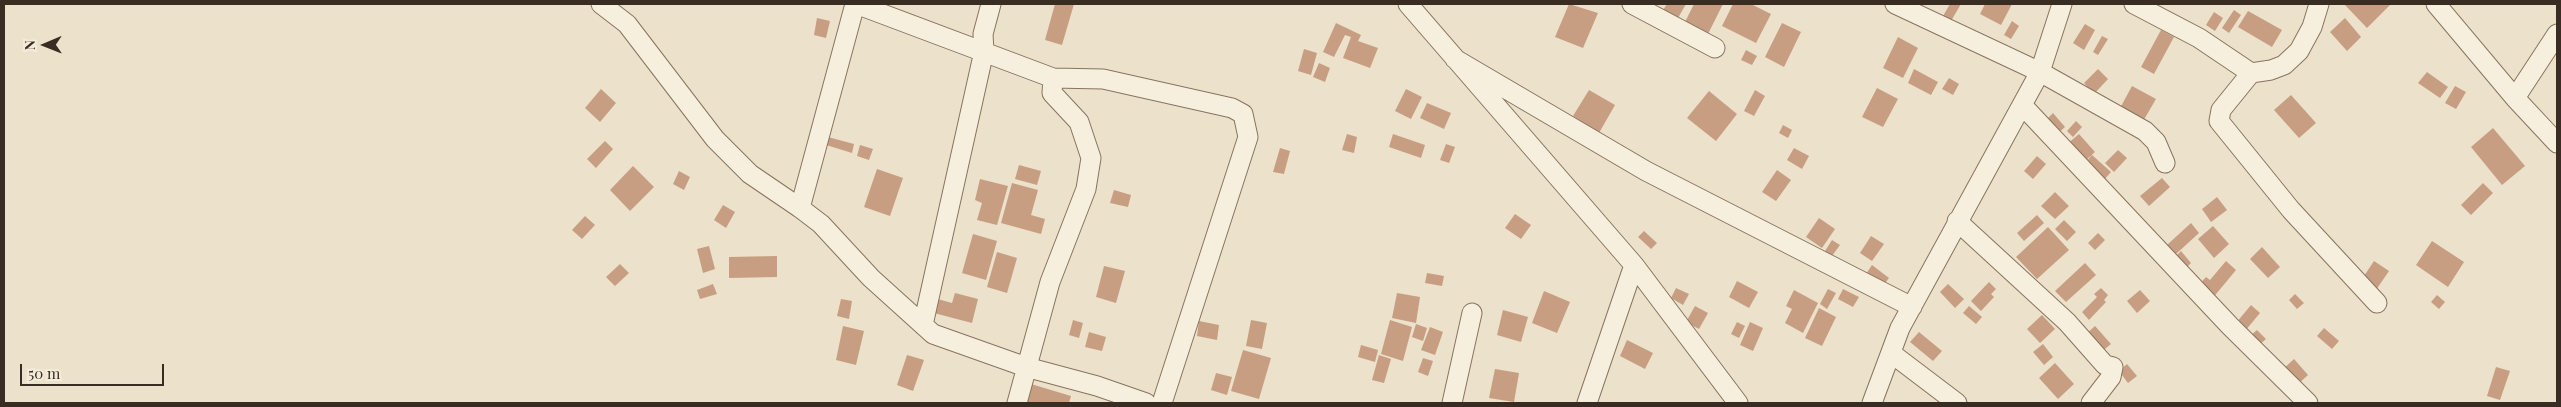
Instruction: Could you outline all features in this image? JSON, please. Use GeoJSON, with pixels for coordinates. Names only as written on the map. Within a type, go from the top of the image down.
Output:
{"type":"FeatureCollection","features":[{"type":"Feature","properties":{"kind":"street"},"geometry":{"type":"LineString","coordinates":[[800,208],[856,4],[1053,78],[1103,79],[1232,108],[1243,114],[1248,137],[1162,403]]}},
{"type":"Feature","properties":{"kind":"street"},"geometry":{"type":"LineString","coordinates":[[923,325],[984,51],[984,26],[990,4]]}},
{"type":"Feature","properties":{"kind":"street"},"geometry":{"type":"LineString","coordinates":[[1408,4],[1634,265],[1738,403]]}},
{"type":"Feature","properties":{"kind":"street"},"geometry":{"type":"LineString","coordinates":[[1632,4],[1715,48]]}},
{"type":"Feature","properties":{"kind":"street"},"geometry":{"type":"LineString","coordinates":[[1895,4],[2040,72],[2145,131],[2156,142],[2165,163]]}},
{"type":"Feature","properties":{"kind":"street"},"geometry":{"type":"LineString","coordinates":[[1872,403],[1900,328],[1953,235],[1957,221],[2023,106],[2040,72],[2062,4]]}},
{"type":"Feature","properties":{"kind":"street"},"geometry":{"type":"LineString","coordinates":[[2134,4],[2199,38],[2251,73]]}},
{"type":"Feature","properties":{"kind":"street"},"geometry":{"type":"LineString","coordinates":[[2319,4],[2312,27],[2299,51],[2284,65],[2271,70],[2251,73],[2220,110],[2219,121],[2290,210],[2377,303]]}},
{"type":"Feature","properties":{"kind":"street"},"geometry":{"type":"LineString","coordinates":[[2436,4],[2515,98],[2557,143]]}},
{"type":"Feature","properties":{"kind":"street"},"geometry":{"type":"LineString","coordinates":[[609,7],[654,57],[715,139],[750,174],[821,224],[871,278],[933,334],[948,341],[1026,367],[1097,386],[1146,403]]}},
{"type":"Feature","properties":{"kind":"street"},"geometry":{"type":"LineString","coordinates":[[2515,98],[2557,34]]}},
{"type":"Feature","properties":{"kind":"street"},"geometry":{"type":"LineString","coordinates":[[1455,59],[1646,172],[1912,307]]}},
{"type":"Feature","properties":{"kind":"street"},"geometry":{"type":"LineString","coordinates":[[1017,403],[1050,282],[1086,189],[1091,158],[1080,122],[1052,93],[1053,78]]}},
{"type":"Feature","properties":{"kind":"street"},"geometry":{"type":"LineString","coordinates":[[2023,106],[2230,326],[2308,403]]}},
{"type":"Feature","properties":{"kind":"street"},"geometry":{"type":"LineString","coordinates":[[1957,221],[2067,322],[2105,365],[2113,367],[2111,377],[2091,403]]}},
{"type":"Feature","properties":{"kind":"street"},"geometry":{"type":"LineString","coordinates":[[1587,403],[1634,265]]}},
{"type":"Feature","properties":{"kind":"street"},"geometry":{"type":"LineString","coordinates":[[1452,403],[1472,313]]}},
{"type":"Feature","properties":{"kind":"street"},"geometry":{"type":"LineString","coordinates":[[1891,354],[1957,403]]}},
{"type":"Feature","properties":{"kind":"building"},"geometry":{"type":"Polygon","coordinates":[[[1055,4],[1074,4],[1062,45],[1045,40],[1055,4]]]}},
{"type":"Feature","properties":{"kind":"building"},"geometry":{"type":"Polygon","coordinates":[[[1569,4],[1598,13],[1583,48],[1555,37],[1569,4]]]}},
{"type":"Feature","properties":{"kind":"building"},"geometry":{"type":"Polygon","coordinates":[[[1667,4],[1686,4],[1678,18],[1663,10],[1667,4]]]}},
{"type":"Feature","properties":{"kind":"building"},"geometry":{"type":"Polygon","coordinates":[[[1694,4],[1723,4],[1706,38],[1683,26],[1694,4]]]}},
{"type":"Feature","properties":{"kind":"building"},"geometry":{"type":"Polygon","coordinates":[[[1733,4],[1751,4],[1771,14],[1756,43],[1722,26],[1733,4]]]}},
{"type":"Feature","properties":{"kind":"building"},"geometry":{"type":"Polygon","coordinates":[[[1950,4],[1961,4],[1951,21],[1943,16],[1950,4]]]}},
{"type":"Feature","properties":{"kind":"building"},"geometry":{"type":"Polygon","coordinates":[[[1985,4],[2012,4],[2001,25],[1980,14],[1985,4]]]}},
{"type":"Feature","properties":{"kind":"building"},"geometry":{"type":"Polygon","coordinates":[[[2391,4],[2367,28],[2345,5],[2391,4]]]}},
{"type":"Feature","properties":{"kind":"building"},"geometry":{"type":"Polygon","coordinates":[[[2234,10],[2241,15],[2229,33],[2222,28],[2234,10]]]}},
{"type":"Feature","properties":{"kind":"building"},"geometry":{"type":"Polygon","coordinates":[[[2248,11],[2282,30],[2272,47],[2238,27],[2248,11]]]}},
{"type":"Feature","properties":{"kind":"building"},"geometry":{"type":"Polygon","coordinates":[[[2214,12],[2223,18],[2215,31],[2206,25],[2214,12]]]}},
{"type":"Feature","properties":{"kind":"building"},"geometry":{"type":"Polygon","coordinates":[[[817,18],[830,21],[826,38],[814,35],[817,18]]]}},
{"type":"Feature","properties":{"kind":"building"},"geometry":{"type":"Polygon","coordinates":[[[2345,18],[2361,37],[2347,51],[2330,32],[2345,18]]]}},
{"type":"Feature","properties":{"kind":"building"},"geometry":{"type":"Polygon","coordinates":[[[2012,21],[2019,26],[2011,39],[2004,35],[2012,21]]]}},
{"type":"Feature","properties":{"kind":"building"},"geometry":{"type":"Polygon","coordinates":[[[1336,23],[1361,35],[1358,41],[1378,48],[1370,68],[1343,58],[1351,37],[1345,35],[1334,57],[1323,52],[1336,23]]]}},
{"type":"Feature","properties":{"kind":"building"},"geometry":{"type":"Polygon","coordinates":[[[1782,23],[1801,32],[1784,67],[1765,57],[1782,23]]]}},
{"type":"Feature","properties":{"kind":"building"},"geometry":{"type":"Polygon","coordinates":[[[2085,24],[2095,30],[2084,50],[2073,43],[2085,24]]]}},
{"type":"Feature","properties":{"kind":"building"},"geometry":{"type":"Polygon","coordinates":[[[2161,30],[2174,37],[2154,74],[2141,67],[2161,30]]]}},
{"type":"Feature","properties":{"kind":"building"},"geometry":{"type":"Polygon","coordinates":[[[2102,36],[2108,39],[2098,55],[2093,52],[2102,36]]]}},
{"type":"Feature","properties":{"kind":"building"},"geometry":{"type":"Polygon","coordinates":[[[1898,37],[1918,48],[1903,78],[1883,68],[1898,37]]]}},
{"type":"Feature","properties":{"kind":"building"},"geometry":{"type":"Polygon","coordinates":[[[1304,49],[1317,53],[1311,75],[1298,71],[1304,49]]]}},
{"type":"Feature","properties":{"kind":"building"},"geometry":{"type":"Polygon","coordinates":[[[1746,50],[1757,56],[1752,65],[1741,60],[1746,50]]]}},
{"type":"Feature","properties":{"kind":"building"},"geometry":{"type":"Polygon","coordinates":[[[1319,63],[1330,68],[1325,82],[1313,77],[1319,63]]]}},
{"type":"Feature","properties":{"kind":"building"},"geometry":{"type":"Polygon","coordinates":[[[1914,69],[1938,82],[1931,95],[1908,83],[1914,69]]]}},
{"type":"Feature","properties":{"kind":"building"},"geometry":{"type":"Polygon","coordinates":[[[2098,69],[2108,79],[2094,94],[2084,83],[2098,69]]]}},
{"type":"Feature","properties":{"kind":"building"},"geometry":{"type":"Polygon","coordinates":[[[2427,72],[2448,87],[2440,98],[2418,83],[2427,72]]]}},
{"type":"Feature","properties":{"kind":"building"},"geometry":{"type":"Polygon","coordinates":[[[1949,78],[1959,84],[1953,95],[1942,89],[1949,78]]]}},
{"type":"Feature","properties":{"kind":"building"},"geometry":{"type":"Polygon","coordinates":[[[2132,86],[2156,99],[2142,123],[2119,110],[2132,86]]]}},
{"type":"Feature","properties":{"kind":"building"},"geometry":{"type":"Polygon","coordinates":[[[2455,86],[2466,92],[2456,109],[2445,103],[2455,86]]]}},
{"type":"Feature","properties":{"kind":"building"},"geometry":{"type":"Polygon","coordinates":[[[1877,88],[1898,99],[1883,127],[1862,117],[1877,88]]]}},
{"type":"Feature","properties":{"kind":"building"},"geometry":{"type":"Polygon","coordinates":[[[601,89],[616,103],[600,122],[585,108],[601,89]]]}},
{"type":"Feature","properties":{"kind":"building"},"geometry":{"type":"Polygon","coordinates":[[[1406,89],[1422,97],[1411,119],[1395,111],[1406,89]]]}},
{"type":"Feature","properties":{"kind":"building"},"geometry":{"type":"Polygon","coordinates":[[[1589,90],[1615,105],[1599,133],[1573,116],[1589,90]]]}},
{"type":"Feature","properties":{"kind":"building"},"geometry":{"type":"Polygon","coordinates":[[[1755,90],[1765,96],[1754,116],[1744,111],[1755,90]]]}},
{"type":"Feature","properties":{"kind":"building"},"geometry":{"type":"Polygon","coordinates":[[[1709,91],[1737,114],[1716,141],[1687,118],[1709,91]]]}},
{"type":"Feature","properties":{"kind":"building"},"geometry":{"type":"Polygon","coordinates":[[[2291,95],[2316,123],[2299,138],[2274,110],[2291,95]]]}},
{"type":"Feature","properties":{"kind":"building"},"geometry":{"type":"Polygon","coordinates":[[[1427,103],[1451,113],[1444,129],[1420,118],[1427,103]]]}},
{"type":"Feature","properties":{"kind":"building"},"geometry":{"type":"Polygon","coordinates":[[[2053,113],[2065,127],[2056,135],[2044,122],[2053,113]]]}},
{"type":"Feature","properties":{"kind":"building"},"geometry":{"type":"Polygon","coordinates":[[[2076,121],[2082,127],[2073,137],[2067,131],[2076,121]]]}},
{"type":"Feature","properties":{"kind":"building"},"geometry":{"type":"Polygon","coordinates":[[[1783,125],[1792,130],[1788,138],[1779,133],[1783,125]]]}},
{"type":"Feature","properties":{"kind":"building"},"geometry":{"type":"Polygon","coordinates":[[[2493,128],[2525,166],[2502,185],[2471,147],[2493,128]]]}},
{"type":"Feature","properties":{"kind":"building"},"geometry":{"type":"Polygon","coordinates":[[[1347,134],[1357,137],[1354,153],[1342,150],[1347,134]]]}},
{"type":"Feature","properties":{"kind":"building"},"geometry":{"type":"Polygon","coordinates":[[[1393,134],[1425,145],[1421,158],[1389,147],[1393,134]]]}},
{"type":"Feature","properties":{"kind":"building"},"geometry":{"type":"Polygon","coordinates":[[[2079,134],[2095,152],[2083,163],[2066,145],[2079,134]]]}},
{"type":"Feature","properties":{"kind":"building"},"geometry":{"type":"Polygon","coordinates":[[[828,137],[854,144],[852,153],[826,145],[828,137]]]}},
{"type":"Feature","properties":{"kind":"building"},"geometry":{"type":"Polygon","coordinates":[[[605,141],[613,149],[596,168],[587,159],[605,141]]]}},
{"type":"Feature","properties":{"kind":"building"},"geometry":{"type":"Polygon","coordinates":[[[1446,144],[1455,147],[1449,163],[1440,160],[1446,144]]]}},
{"type":"Feature","properties":{"kind":"building"},"geometry":{"type":"Polygon","coordinates":[[[860,145],[873,149],[869,160],[857,156],[860,145]]]}},
{"type":"Feature","properties":{"kind":"building"},"geometry":{"type":"Polygon","coordinates":[[[1280,148],[1290,151],[1284,174],[1273,172],[1280,148]]]}},
{"type":"Feature","properties":{"kind":"building"},"geometry":{"type":"Polygon","coordinates":[[[1794,148],[1809,156],[1802,169],[1787,160],[1794,148]]]}},
{"type":"Feature","properties":{"kind":"building"},"geometry":{"type":"Polygon","coordinates":[[[2118,150],[2127,158],[2114,172],[2105,163],[2118,150]]]}},
{"type":"Feature","properties":{"kind":"building"},"geometry":{"type":"Polygon","coordinates":[[[2092,155],[2111,172],[2104,180],[2085,163],[2092,155]]]}},
{"type":"Feature","properties":{"kind":"building"},"geometry":{"type":"Polygon","coordinates":[[[2037,156],[2046,164],[2033,179],[2024,171],[2037,156]]]}},
{"type":"Feature","properties":{"kind":"building"},"geometry":{"type":"Polygon","coordinates":[[[1019,165],[1041,171],[1037,185],[1015,179],[1019,165]]]}},
{"type":"Feature","properties":{"kind":"building"},"geometry":{"type":"Polygon","coordinates":[[[633,166],[654,187],[630,211],[610,190],[633,166]]]}},
{"type":"Feature","properties":{"kind":"building"},"geometry":{"type":"Polygon","coordinates":[[[877,169],[903,178],[890,216],[864,207],[877,169]]]}},
{"type":"Feature","properties":{"kind":"building"},"geometry":{"type":"Polygon","coordinates":[[[1777,170],[1791,180],[1776,201],[1762,192],[1777,170]]]}},
{"type":"Feature","properties":{"kind":"building"},"geometry":{"type":"Polygon","coordinates":[[[679,171],[690,177],[684,190],[673,184],[679,171]]]}},
{"type":"Feature","properties":{"kind":"building"},"geometry":{"type":"Polygon","coordinates":[[[2162,178],[2170,187],[2149,206],[2140,196],[2162,178]]]}},
{"type":"Feature","properties":{"kind":"building"},"geometry":{"type":"Polygon","coordinates":[[[980,179],[1008,186],[997,225],[977,220],[982,203],[975,200],[980,179]]]}},
{"type":"Feature","properties":{"kind":"building"},"geometry":{"type":"Polygon","coordinates":[[[1012,183],[1038,190],[1031,215],[1045,219],[1041,234],[1001,223],[1012,183]]]}},
{"type":"Feature","properties":{"kind":"building"},"geometry":{"type":"Polygon","coordinates":[[[2483,183],[2493,193],[2471,215],[2461,205],[2483,183]]]}},
{"type":"Feature","properties":{"kind":"building"},"geometry":{"type":"Polygon","coordinates":[[[1114,190],[1131,195],[1128,207],[1110,203],[1114,190]]]}},
{"type":"Feature","properties":{"kind":"building"},"geometry":{"type":"Polygon","coordinates":[[[2055,192],[2069,206],[2055,219],[2041,206],[2055,192]]]}},
{"type":"Feature","properties":{"kind":"building"},"geometry":{"type":"Polygon","coordinates":[[[2217,197],[2227,210],[2211,222],[2202,209],[2217,197]]]}},
{"type":"Feature","properties":{"kind":"building"},"geometry":{"type":"Polygon","coordinates":[[[723,205],[735,212],[726,228],[714,220],[723,205]]]}},
{"type":"Feature","properties":{"kind":"building"},"geometry":{"type":"Polygon","coordinates":[[[1515,214],[1531,225],[1521,239],[1505,228],[1515,214]]]}},
{"type":"Feature","properties":{"kind":"building"},"geometry":{"type":"Polygon","coordinates":[[[2037,215],[2044,223],[2024,241],[2017,233],[2037,215]]]}},
{"type":"Feature","properties":{"kind":"building"},"geometry":{"type":"Polygon","coordinates":[[[585,216],[595,225],[582,239],[572,230],[585,216]]]}},
{"type":"Feature","properties":{"kind":"building"},"geometry":{"type":"Polygon","coordinates":[[[1819,218],[1835,229],[1822,248],[1806,237],[1819,218]]]}},
{"type":"Feature","properties":{"kind":"building"},"geometry":{"type":"Polygon","coordinates":[[[2064,220],[2076,232],[2067,241],[2055,229],[2064,220]]]}},
{"type":"Feature","properties":{"kind":"building"},"geometry":{"type":"Polygon","coordinates":[[[2191,223],[2199,233],[2176,254],[2167,245],[2191,223]]]}},
{"type":"Feature","properties":{"kind":"building"},"geometry":{"type":"Polygon","coordinates":[[[2213,226],[2229,244],[2214,258],[2198,239],[2213,226]]]}},
{"type":"Feature","properties":{"kind":"building"},"geometry":{"type":"Polygon","coordinates":[[[2048,227],[2069,250],[2037,279],[2016,257],[2048,227]]]}},
{"type":"Feature","properties":{"kind":"building"},"geometry":{"type":"Polygon","coordinates":[[[1644,231],[1657,243],[1651,249],[1638,237],[1644,231]]]}},
{"type":"Feature","properties":{"kind":"building"},"geometry":{"type":"Polygon","coordinates":[[[2098,233],[2105,240],[2095,250],[2088,243],[2098,233]]]}},
{"type":"Feature","properties":{"kind":"building"},"geometry":{"type":"Polygon","coordinates":[[[973,234],[997,241],[986,280],[962,273],[973,234]]]}},
{"type":"Feature","properties":{"kind":"building"},"geometry":{"type":"Polygon","coordinates":[[[1871,236],[1884,244],[1872,261],[1860,253],[1871,236]]]}},
{"type":"Feature","properties":{"kind":"building"},"geometry":{"type":"Polygon","coordinates":[[[1832,240],[1840,245],[1832,256],[1825,251],[1832,240]]]}},
{"type":"Feature","properties":{"kind":"building"},"geometry":{"type":"Polygon","coordinates":[[[2432,241],[2464,262],[2448,287],[2416,265],[2432,241]]]}},
{"type":"Feature","properties":{"kind":"building"},"geometry":{"type":"Polygon","coordinates":[[[709,246],[715,269],[703,273],[697,249],[709,246]]]}},
{"type":"Feature","properties":{"kind":"building"},"geometry":{"type":"Polygon","coordinates":[[[2262,247],[2280,267],[2268,278],[2250,259],[2262,247]]]}},
{"type":"Feature","properties":{"kind":"building"},"geometry":{"type":"Polygon","coordinates":[[[2181,251],[2191,263],[2184,270],[2173,259],[2181,251]]]}},
{"type":"Feature","properties":{"kind":"building"},"geometry":{"type":"Polygon","coordinates":[[[997,252],[1017,258],[1007,293],[987,287],[997,252]]]}},
{"type":"Feature","properties":{"kind":"building"},"geometry":{"type":"Polygon","coordinates":[[[777,256],[777,277],[729,278],[729,257],[777,256]]]}},
{"type":"Feature","properties":{"kind":"building"},"geometry":{"type":"Polygon","coordinates":[[[2226,261],[2236,270],[2212,299],[2197,287],[2206,277],[2210,280],[2226,261]]]}},
{"type":"Feature","properties":{"kind":"building"},"geometry":{"type":"Polygon","coordinates":[[[2374,261],[2389,271],[2376,290],[2362,279],[2374,261]]]}},
{"type":"Feature","properties":{"kind":"building"},"geometry":{"type":"Polygon","coordinates":[[[2085,263],[2096,275],[2066,302],[2055,291],[2085,263]]]}},
{"type":"Feature","properties":{"kind":"building"},"geometry":{"type":"Polygon","coordinates":[[[620,264],[629,273],[615,286],[606,277],[620,264]]]}},
{"type":"Feature","properties":{"kind":"building"},"geometry":{"type":"Polygon","coordinates":[[[1872,265],[1889,278],[1883,286],[1866,274],[1872,265]]]}},
{"type":"Feature","properties":{"kind":"building"},"geometry":{"type":"Polygon","coordinates":[[[1104,266],[1125,271],[1116,303],[1096,297],[1104,266]]]}},
{"type":"Feature","properties":{"kind":"building"},"geometry":{"type":"Polygon","coordinates":[[[1427,273],[1444,276],[1442,286],[1425,283],[1427,273]]]}},
{"type":"Feature","properties":{"kind":"building"},"geometry":{"type":"Polygon","coordinates":[[[1737,281],[1758,292],[1749,308],[1729,297],[1737,281]]]}},
{"type":"Feature","properties":{"kind":"building"},"geometry":{"type":"Polygon","coordinates":[[[1989,282],[1996,289],[1991,294],[1994,297],[1981,311],[1971,301],[1989,282]]]}},
{"type":"Feature","properties":{"kind":"building"},"geometry":{"type":"Polygon","coordinates":[[[713,284],[717,294],[700,299],[697,290],[713,284]]]}},
{"type":"Feature","properties":{"kind":"building"},"geometry":{"type":"Polygon","coordinates":[[[1948,284],[1964,299],[1955,308],[1940,292],[1948,284]]]}},
{"type":"Feature","properties":{"kind":"building"},"geometry":{"type":"Polygon","coordinates":[[[1676,288],[1689,294],[1683,305],[1671,298],[1676,288]]]}},
{"type":"Feature","properties":{"kind":"building"},"geometry":{"type":"Polygon","coordinates":[[[2101,288],[2108,295],[2104,300],[2106,302],[2089,320],[2082,312],[2097,297],[2094,294],[2101,288]]]}},
{"type":"Feature","properties":{"kind":"building"},"geometry":{"type":"Polygon","coordinates":[[[1828,289],[1836,293],[1827,309],[1820,304],[1828,289]]]}},
{"type":"Feature","properties":{"kind":"building"},"geometry":{"type":"Polygon","coordinates":[[[1843,289],[1859,297],[1853,307],[1838,299],[1843,289]]]}},
{"type":"Feature","properties":{"kind":"building"},"geometry":{"type":"Polygon","coordinates":[[[1794,290],[1818,303],[1803,333],[1785,323],[1792,309],[1786,306],[1794,290]]]}},
{"type":"Feature","properties":{"kind":"building"},"geometry":{"type":"Polygon","coordinates":[[[2140,290],[2150,301],[2137,313],[2127,301],[2140,290]]]}},
{"type":"Feature","properties":{"kind":"building"},"geometry":{"type":"Polygon","coordinates":[[[1544,291],[1570,302],[1557,333],[1532,323],[1544,291]]]}},
{"type":"Feature","properties":{"kind":"building"},"geometry":{"type":"Polygon","coordinates":[[[955,293],[978,299],[972,323],[930,312],[934,298],[952,303],[955,293]]]}},
{"type":"Feature","properties":{"kind":"building"},"geometry":{"type":"Polygon","coordinates":[[[1397,293],[1420,297],[1416,323],[1392,318],[1397,293]]]}},
{"type":"Feature","properties":{"kind":"building"},"geometry":{"type":"Polygon","coordinates":[[[2295,294],[2304,303],[2297,309],[2289,300],[2295,294]]]}},
{"type":"Feature","properties":{"kind":"building"},"geometry":{"type":"Polygon","coordinates":[[[2437,295],[2445,302],[2439,309],[2431,302],[2437,295]]]}},
{"type":"Feature","properties":{"kind":"building"},"geometry":{"type":"Polygon","coordinates":[[[841,299],[852,301],[849,319],[837,316],[841,299]]]}},
{"type":"Feature","properties":{"kind":"building"},"geometry":{"type":"Polygon","coordinates":[[[2251,305],[2260,313],[2245,331],[2236,323],[2251,305]]]}},
{"type":"Feature","properties":{"kind":"building"},"geometry":{"type":"Polygon","coordinates":[[[1695,306],[1708,313],[1699,329],[1686,322],[1695,306]]]}},
{"type":"Feature","properties":{"kind":"building"},"geometry":{"type":"Polygon","coordinates":[[[1969,306],[1982,317],[1976,324],[1963,313],[1969,306]]]}},
{"type":"Feature","properties":{"kind":"building"},"geometry":{"type":"Polygon","coordinates":[[[1819,308],[1836,317],[1822,346],[1805,338],[1819,308]]]}},
{"type":"Feature","properties":{"kind":"building"},"geometry":{"type":"Polygon","coordinates":[[[1503,310],[1528,317],[1521,342],[1497,335],[1503,310]]]}},
{"type":"Feature","properties":{"kind":"building"},"geometry":{"type":"Polygon","coordinates":[[[2042,315],[2055,329],[2040,343],[2027,329],[2042,315]]]}},
{"type":"Feature","properties":{"kind":"building"},"geometry":{"type":"Polygon","coordinates":[[[1073,320],[1083,323],[1079,338],[1069,335],[1073,320]]]}},
{"type":"Feature","properties":{"kind":"building"},"geometry":{"type":"Polygon","coordinates":[[[1251,320],[1267,323],[1262,349],[1246,346],[1251,320]]]}},
{"type":"Feature","properties":{"kind":"building"},"geometry":{"type":"Polygon","coordinates":[[[1390,320],[1412,327],[1403,361],[1381,354],[1390,320]]]}},
{"type":"Feature","properties":{"kind":"building"},"geometry":{"type":"Polygon","coordinates":[[[1199,321],[1219,325],[1217,340],[1197,336],[1199,321]]]}},
{"type":"Feature","properties":{"kind":"building"},"geometry":{"type":"Polygon","coordinates":[[[1737,322],[1745,326],[1739,338],[1731,334],[1737,322]]]}},
{"type":"Feature","properties":{"kind":"building"},"geometry":{"type":"Polygon","coordinates":[[[1750,322],[1763,328],[1753,351],[1740,345],[1750,322]]]}},
{"type":"Feature","properties":{"kind":"building"},"geometry":{"type":"Polygon","coordinates":[[[1416,324],[1427,328],[1423,341],[1412,337],[1416,324]]]}},
{"type":"Feature","properties":{"kind":"building"},"geometry":{"type":"Polygon","coordinates":[[[843,326],[864,331],[856,365],[836,360],[843,326]]]}},
{"type":"Feature","properties":{"kind":"building"},"geometry":{"type":"Polygon","coordinates":[[[2095,326],[2111,344],[2100,353],[2085,335],[2095,326]]]}},
{"type":"Feature","properties":{"kind":"building"},"geometry":{"type":"Polygon","coordinates":[[[1430,327],[1443,332],[1435,355],[1421,350],[1430,327]]]}},
{"type":"Feature","properties":{"kind":"building"},"geometry":{"type":"Polygon","coordinates":[[[2324,328],[2339,341],[2332,349],[2317,336],[2324,328]]]}},
{"type":"Feature","properties":{"kind":"building"},"geometry":{"type":"Polygon","coordinates":[[[2257,330],[2266,339],[2259,345],[2251,335],[2257,330]]]}},
{"type":"Feature","properties":{"kind":"building"},"geometry":{"type":"Polygon","coordinates":[[[1089,332],[1106,337],[1102,351],[1085,347],[1089,332]]]}},
{"type":"Feature","properties":{"kind":"building"},"geometry":{"type":"Polygon","coordinates":[[[1919,332],[1942,351],[1933,361],[1910,342],[1919,332]]]}},
{"type":"Feature","properties":{"kind":"building"},"geometry":{"type":"Polygon","coordinates":[[[1627,340],[1653,353],[1645,369],[1620,356],[1627,340]]]}},
{"type":"Feature","properties":{"kind":"building"},"geometry":{"type":"Polygon","coordinates":[[[2043,344],[2053,357],[2044,365],[2033,352],[2043,344]]]}},
{"type":"Feature","properties":{"kind":"building"},"geometry":{"type":"Polygon","coordinates":[[[1361,345],[1378,350],[1375,362],[1358,357],[1361,345]]]}},
{"type":"Feature","properties":{"kind":"building"},"geometry":{"type":"Polygon","coordinates":[[[1243,350],[1271,358],[1259,399],[1231,391],[1243,350]]]}},
{"type":"Feature","properties":{"kind":"building"},"geometry":{"type":"Polygon","coordinates":[[[907,355],[924,360],[913,391],[897,385],[907,355]]]}},
{"type":"Feature","properties":{"kind":"building"},"geometry":{"type":"Polygon","coordinates":[[[1379,355],[1391,359],[1384,383],[1372,380],[1379,355]]]}},
{"type":"Feature","properties":{"kind":"building"},"geometry":{"type":"Polygon","coordinates":[[[1423,358],[1433,361],[1428,376],[1418,372],[1423,358]]]}},
{"type":"Feature","properties":{"kind":"building"},"geometry":{"type":"Polygon","coordinates":[[[2294,359],[2308,375],[2296,386],[2282,370],[2294,359]]]}},
{"type":"Feature","properties":{"kind":"building"},"geometry":{"type":"Polygon","coordinates":[[[2055,363],[2074,384],[2058,399],[2039,378],[2055,363]]]}},
{"type":"Feature","properties":{"kind":"building"},"geometry":{"type":"Polygon","coordinates":[[[2127,364],[2137,376],[2128,383],[2119,371],[2127,364]]]}},
{"type":"Feature","properties":{"kind":"building"},"geometry":{"type":"Polygon","coordinates":[[[2496,367],[2510,371],[2500,400],[2487,396],[2496,367]]]}},
{"type":"Feature","properties":{"kind":"building"},"geometry":{"type":"Polygon","coordinates":[[[1495,369],[1519,373],[1514,402],[1489,398],[1495,369]]]}},
{"type":"Feature","properties":{"kind":"building"},"geometry":{"type":"Polygon","coordinates":[[[1216,373],[1232,377],[1227,395],[1211,390],[1216,373]]]}},
{"type":"Feature","properties":{"kind":"building"},"geometry":{"type":"Polygon","coordinates":[[[1031,384],[1071,396],[1069,403],[1026,403],[1031,384]]]}}]}
